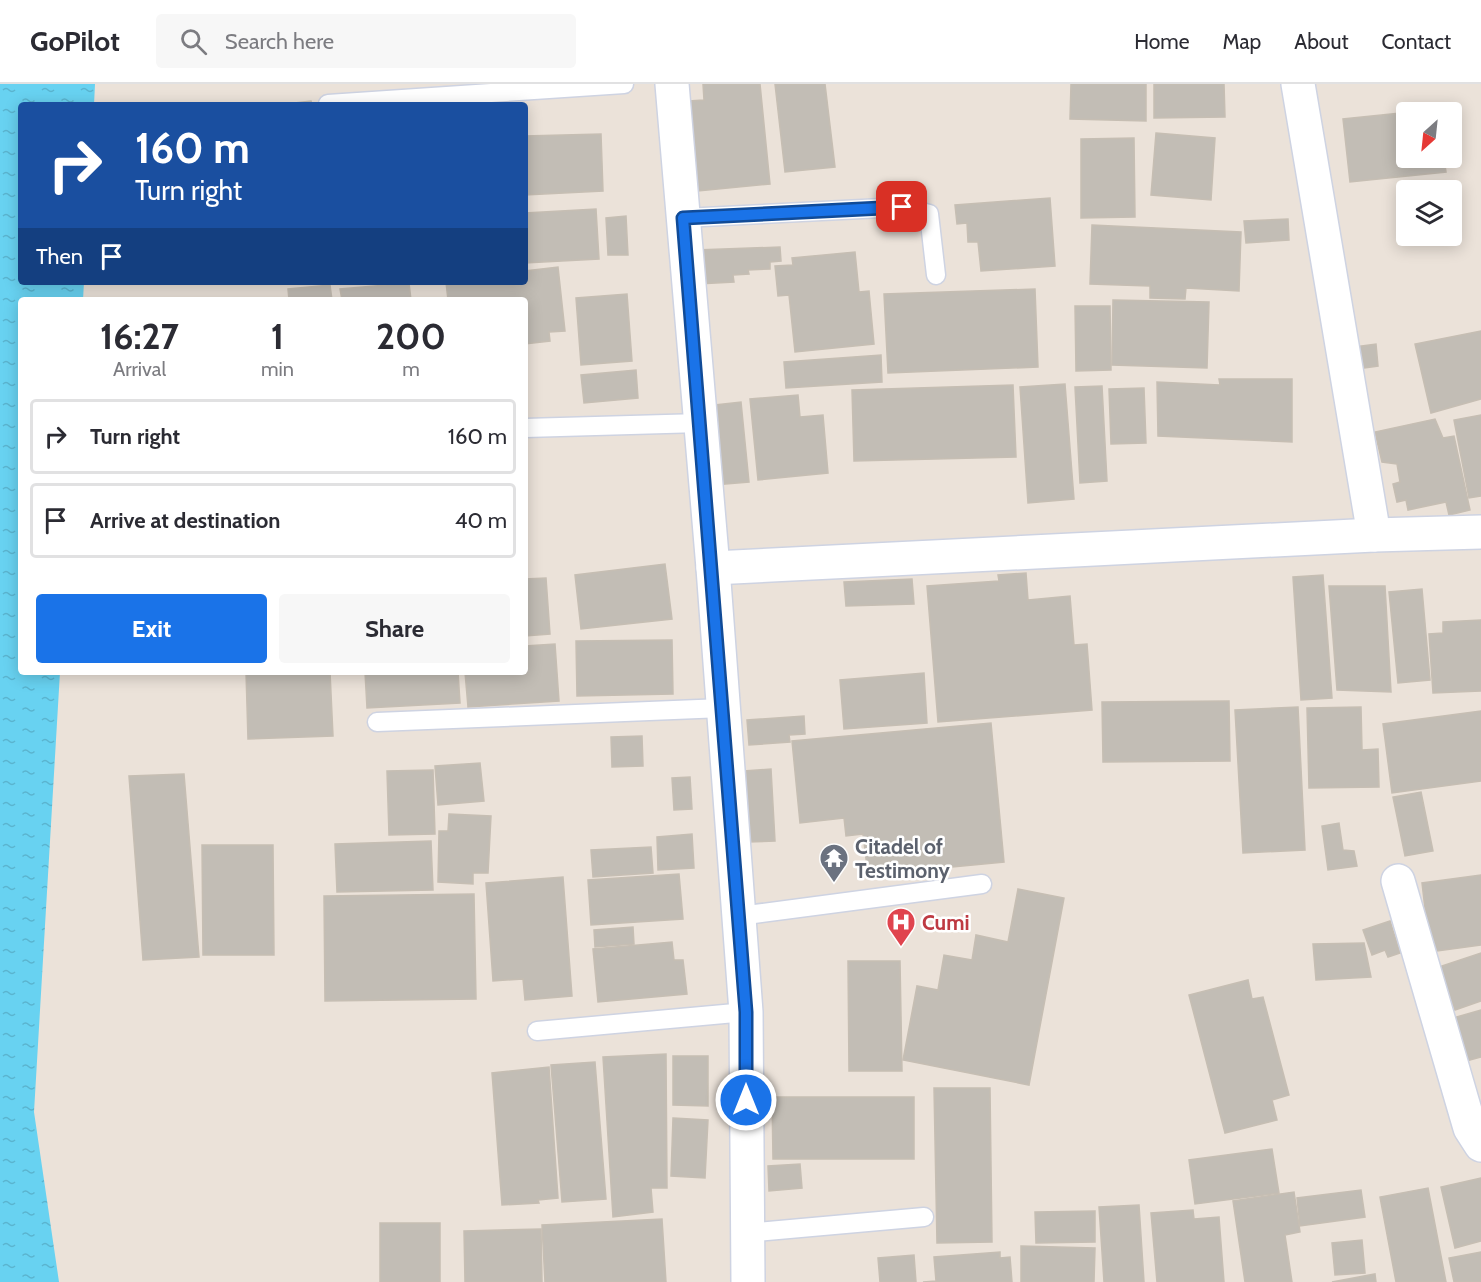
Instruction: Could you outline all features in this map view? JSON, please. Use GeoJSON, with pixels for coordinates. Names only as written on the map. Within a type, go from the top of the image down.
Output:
{"type":"FeatureCollection","features":[{"type":"Feature","properties":{"kind":"street"},"geometry":{"type":"LineString","coordinates":[[672,84],[713,568],[746,1012],[748,1282]]}},
{"type":"Feature","properties":{"kind":"street"},"geometry":{"type":"LineString","coordinates":[[1298,84],[1374,535]]}},
{"type":"Feature","properties":{"kind":"street"},"geometry":{"type":"LineString","coordinates":[[713,568],[1374,535],[1481,532]]}},
{"type":"Feature","properties":{"kind":"street"},"geometry":{"type":"LineString","coordinates":[[1398,881],[1470,1128],[1481,1145]]}},
{"type":"Feature","properties":{"kind":"lane"},"geometry":{"type":"LineString","coordinates":[[358,102],[624,84]]}},
{"type":"Feature","properties":{"kind":"lane"},"geometry":{"type":"LineString","coordinates":[[683,218],[902,207],[929,214],[936,275]]}},
{"type":"Feature","properties":{"kind":"lane"},"geometry":{"type":"LineString","coordinates":[[528,428],[701,423]]}},
{"type":"Feature","properties":{"kind":"lane"},"geometry":{"type":"LineString","coordinates":[[377,722],[723,708]]}},
{"type":"Feature","properties":{"kind":"lane"},"geometry":{"type":"LineString","coordinates":[[739,916],[982,884]]}},
{"type":"Feature","properties":{"kind":"lane"},"geometry":{"type":"LineString","coordinates":[[537,1031],[746,1012]]}},
{"type":"Feature","properties":{"kind":"lane"},"geometry":{"type":"LineString","coordinates":[[746,1233],[924,1216]]}},
{"type":"Feature","properties":{"kind":"water"},"geometry":{"type":"Polygon","coordinates":[[[0,84],[95,84],[94,102],[18,102],[18,285],[84,285],[83,297],[18,297],[18,675],[60,675],[34,1112],[59,1282],[0,1282],[0,84]]]}},
{"type":"Feature","properties":{"kind":"building"},"geometry":{"type":"Polygon","coordinates":[[[703,84],[760,84],[770,184],[698,191],[689,101],[704,100],[703,84]]]}},
{"type":"Feature","properties":{"kind":"building"},"geometry":{"type":"Polygon","coordinates":[[[775,84],[825,84],[835,167],[785,172],[775,84]]]}},
{"type":"Feature","properties":{"kind":"building"},"geometry":{"type":"Polygon","coordinates":[[[1071,84],[1146,84],[1146,121],[1070,119],[1071,84]]]}},
{"type":"Feature","properties":{"kind":"building"},"geometry":{"type":"Polygon","coordinates":[[[1154,84],[1224,84],[1225,117],[1154,118],[1154,84]]]}},
{"type":"Feature","properties":{"kind":"building"},"geometry":{"type":"Polygon","coordinates":[[[1396,113],[1396,168],[1445,168],[1446,172],[1350,182],[1343,119],[1396,113]]]}},
{"type":"Feature","properties":{"kind":"building"},"geometry":{"type":"Polygon","coordinates":[[[1156,133],[1215,138],[1211,200],[1151,195],[1156,133]]]}},
{"type":"Feature","properties":{"kind":"building"},"geometry":{"type":"Polygon","coordinates":[[[601,134],[603,191],[528,195],[528,136],[601,134]]]}},
{"type":"Feature","properties":{"kind":"building"},"geometry":{"type":"Polygon","coordinates":[[[1134,138],[1135,217],[1081,218],[1081,139],[1134,138]]]}},
{"type":"Feature","properties":{"kind":"building"},"geometry":{"type":"Polygon","coordinates":[[[1050,198],[1055,266],[981,271],[978,242],[968,242],[967,223],[957,224],[955,205],[1050,198]]]}},
{"type":"Feature","properties":{"kind":"building"},"geometry":{"type":"Polygon","coordinates":[[[596,209],[599,259],[528,263],[528,213],[596,209]]]}},
{"type":"Feature","properties":{"kind":"building"},"geometry":{"type":"Polygon","coordinates":[[[626,216],[628,255],[608,255],[606,218],[626,216]]]}},
{"type":"Feature","properties":{"kind":"building"},"geometry":{"type":"Polygon","coordinates":[[[1288,219],[1289,240],[1246,243],[1244,221],[1288,219]]]}},
{"type":"Feature","properties":{"kind":"building"},"geometry":{"type":"Polygon","coordinates":[[[1092,225],[1241,232],[1239,291],[1186,288],[1185,299],[1150,298],[1150,286],[1090,284],[1092,225]]]}},
{"type":"Feature","properties":{"kind":"building"},"geometry":{"type":"Polygon","coordinates":[[[780,247],[781,261],[770,262],[770,269],[748,270],[749,274],[733,275],[734,282],[698,284],[696,250],[780,247]]]}},
{"type":"Feature","properties":{"kind":"building"},"geometry":{"type":"Polygon","coordinates":[[[855,252],[859,292],[869,291],[874,344],[795,352],[789,295],[778,296],[775,266],[793,265],[792,258],[855,252]]]}},
{"type":"Feature","properties":{"kind":"building"},"geometry":{"type":"Polygon","coordinates":[[[558,267],[565,331],[549,332],[550,341],[528,344],[528,297],[448,297],[446,285],[528,285],[528,271],[558,267]]]}},
{"type":"Feature","properties":{"kind":"building"},"geometry":{"type":"Polygon","coordinates":[[[330,285],[332,297],[289,297],[288,289],[330,285]]]}},
{"type":"Feature","properties":{"kind":"building"},"geometry":{"type":"Polygon","coordinates":[[[409,285],[411,297],[341,297],[340,289],[409,285]]]}},
{"type":"Feature","properties":{"kind":"building"},"geometry":{"type":"Polygon","coordinates":[[[1035,289],[1038,367],[888,373],[884,294],[1035,289]]]}},
{"type":"Feature","properties":{"kind":"building"},"geometry":{"type":"Polygon","coordinates":[[[627,294],[632,361],[581,365],[576,298],[627,294]]]}},
{"type":"Feature","properties":{"kind":"building"},"geometry":{"type":"Polygon","coordinates":[[[1113,300],[1209,302],[1207,368],[1112,365],[1113,300]]]}},
{"type":"Feature","properties":{"kind":"building"},"geometry":{"type":"Polygon","coordinates":[[[1075,306],[1110,306],[1111,370],[1076,371],[1075,306]]]}},
{"type":"Feature","properties":{"kind":"building"},"geometry":{"type":"Polygon","coordinates":[[[1481,331],[1481,399],[1431,413],[1415,344],[1481,331]]]}},
{"type":"Feature","properties":{"kind":"building"},"geometry":{"type":"Polygon","coordinates":[[[1376,344],[1378,366],[1350,370],[1347,348],[1376,344]]]}},
{"type":"Feature","properties":{"kind":"building"},"geometry":{"type":"Polygon","coordinates":[[[881,355],[882,382],[786,388],[784,362],[881,355]]]}},
{"type":"Feature","properties":{"kind":"building"},"geometry":{"type":"Polygon","coordinates":[[[636,370],[638,398],[584,403],[581,375],[636,370]]]}},
{"type":"Feature","properties":{"kind":"building"},"geometry":{"type":"Polygon","coordinates":[[[1219,379],[1292,379],[1292,442],[1158,436],[1157,382],[1220,385],[1219,379]]]}},
{"type":"Feature","properties":{"kind":"building"},"geometry":{"type":"Polygon","coordinates":[[[1065,384],[1074,499],[1028,503],[1020,387],[1065,384]]]}},
{"type":"Feature","properties":{"kind":"building"},"geometry":{"type":"Polygon","coordinates":[[[1013,385],[1016,457],[854,461],[852,390],[1013,385]]]}},
{"type":"Feature","properties":{"kind":"building"},"geometry":{"type":"Polygon","coordinates":[[[1102,386],[1107,481],[1080,483],[1075,387],[1102,386]]]}},
{"type":"Feature","properties":{"kind":"building"},"geometry":{"type":"Polygon","coordinates":[[[1144,388],[1146,443],[1111,444],[1109,389],[1144,388]]]}},
{"type":"Feature","properties":{"kind":"building"},"geometry":{"type":"Polygon","coordinates":[[[798,395],[800,417],[823,415],[828,473],[758,480],[750,399],[798,395]]]}},
{"type":"Feature","properties":{"kind":"building"},"geometry":{"type":"Polygon","coordinates":[[[741,402],[749,482],[714,485],[706,406],[741,402]]]}},
{"type":"Feature","properties":{"kind":"building"},"geometry":{"type":"Polygon","coordinates":[[[1481,415],[1481,496],[1469,498],[1454,420],[1481,415]]]}},
{"type":"Feature","properties":{"kind":"building"},"geometry":{"type":"Polygon","coordinates":[[[1435,419],[1443,438],[1454,436],[1470,510],[1449,515],[1446,502],[1408,510],[1406,500],[1397,502],[1393,484],[1400,482],[1397,464],[1382,462],[1375,432],[1435,419]]]}},
{"type":"Feature","properties":{"kind":"building"},"geometry":{"type":"Polygon","coordinates":[[[665,564],[672,619],[581,629],[575,575],[665,564]]]}},
{"type":"Feature","properties":{"kind":"building"},"geometry":{"type":"Polygon","coordinates":[[[1026,573],[1028,600],[1070,596],[1074,645],[1087,644],[1092,710],[938,722],[927,586],[999,581],[998,575],[1026,573]]]}},
{"type":"Feature","properties":{"kind":"building"},"geometry":{"type":"Polygon","coordinates":[[[1323,575],[1332,698],[1301,700],[1293,577],[1323,575]]]}},
{"type":"Feature","properties":{"kind":"building"},"geometry":{"type":"Polygon","coordinates":[[[546,578],[550,634],[528,636],[528,579],[546,578]]]}},
{"type":"Feature","properties":{"kind":"building"},"geometry":{"type":"Polygon","coordinates":[[[912,579],[914,604],[846,606],[844,582],[912,579]]]}},
{"type":"Feature","properties":{"kind":"building"},"geometry":{"type":"Polygon","coordinates":[[[1329,586],[1385,586],[1391,692],[1337,690],[1329,586]]]}},
{"type":"Feature","properties":{"kind":"building"},"geometry":{"type":"Polygon","coordinates":[[[1422,589],[1430,680],[1398,683],[1389,592],[1422,589]]]}},
{"type":"Feature","properties":{"kind":"building"},"geometry":{"type":"Polygon","coordinates":[[[1481,620],[1481,691],[1433,693],[1429,634],[1443,633],[1443,622],[1481,620]]]}},
{"type":"Feature","properties":{"kind":"building"},"geometry":{"type":"Polygon","coordinates":[[[672,640],[673,694],[577,696],[576,641],[672,640]]]}},
{"type":"Feature","properties":{"kind":"building"},"geometry":{"type":"Polygon","coordinates":[[[555,644],[559,701],[468,707],[465,675],[528,675],[528,646],[555,644]]]}},
{"type":"Feature","properties":{"kind":"building"},"geometry":{"type":"Polygon","coordinates":[[[924,673],[927,723],[844,729],[840,680],[924,673]]]}},
{"type":"Feature","properties":{"kind":"building"},"geometry":{"type":"Polygon","coordinates":[[[246,675],[330,675],[333,736],[248,739],[246,675]]]}},
{"type":"Feature","properties":{"kind":"building"},"geometry":{"type":"Polygon","coordinates":[[[365,675],[458,675],[460,703],[367,708],[365,675]]]}},
{"type":"Feature","properties":{"kind":"building"},"geometry":{"type":"Polygon","coordinates":[[[1229,701],[1230,761],[1103,762],[1102,702],[1229,701]]]}},
{"type":"Feature","properties":{"kind":"building"},"geometry":{"type":"Polygon","coordinates":[[[1298,707],[1305,850],[1243,853],[1235,710],[1298,707]]]}},
{"type":"Feature","properties":{"kind":"building"},"geometry":{"type":"Polygon","coordinates":[[[1361,707],[1362,750],[1378,749],[1379,787],[1309,788],[1307,708],[1361,707]]]}},
{"type":"Feature","properties":{"kind":"building"},"geometry":{"type":"Polygon","coordinates":[[[1481,711],[1481,781],[1392,793],[1383,724],[1481,711]]]}},
{"type":"Feature","properties":{"kind":"building"},"geometry":{"type":"Polygon","coordinates":[[[804,716],[805,734],[789,735],[790,742],[749,745],[747,720],[804,716]]]}},
{"type":"Feature","properties":{"kind":"building"},"geometry":{"type":"Polygon","coordinates":[[[991,723],[1004,862],[868,875],[863,834],[846,836],[844,818],[800,823],[792,741],[991,723]]]}},
{"type":"Feature","properties":{"kind":"building"},"geometry":{"type":"Polygon","coordinates":[[[642,736],[643,766],[612,767],[611,737],[642,736]]]}},
{"type":"Feature","properties":{"kind":"building"},"geometry":{"type":"Polygon","coordinates":[[[480,763],[484,801],[438,805],[435,766],[480,763]]]}},
{"type":"Feature","properties":{"kind":"building"},"geometry":{"type":"Polygon","coordinates":[[[771,769],[775,841],[748,842],[744,771],[771,769]]]}},
{"type":"Feature","properties":{"kind":"building"},"geometry":{"type":"Polygon","coordinates":[[[433,770],[435,834],[389,835],[387,771],[433,770]]]}},
{"type":"Feature","properties":{"kind":"building"},"geometry":{"type":"Polygon","coordinates":[[[184,774],[199,957],[143,960],[129,776],[184,774]]]}},
{"type":"Feature","properties":{"kind":"building"},"geometry":{"type":"Polygon","coordinates":[[[690,777],[692,809],[674,810],[672,778],[690,777]]]}},
{"type":"Feature","properties":{"kind":"building"},"geometry":{"type":"Polygon","coordinates":[[[1421,792],[1433,851],[1405,856],[1393,797],[1421,792]]]}},
{"type":"Feature","properties":{"kind":"building"},"geometry":{"type":"Polygon","coordinates":[[[449,814],[491,816],[488,873],[473,873],[473,884],[438,882],[439,831],[448,831],[449,814]]]}},
{"type":"Feature","properties":{"kind":"building"},"geometry":{"type":"Polygon","coordinates":[[[1339,823],[1343,850],[1354,851],[1357,866],[1328,870],[1322,826],[1339,823]]]}},
{"type":"Feature","properties":{"kind":"building"},"geometry":{"type":"Polygon","coordinates":[[[692,834],[694,868],[658,870],[657,837],[692,834]]]}},
{"type":"Feature","properties":{"kind":"building"},"geometry":{"type":"Polygon","coordinates":[[[431,841],[433,890],[337,892],[335,844],[431,841]]]}},
{"type":"Feature","properties":{"kind":"building"},"geometry":{"type":"Polygon","coordinates":[[[202,845],[273,845],[274,955],[203,955],[202,845]]]}},
{"type":"Feature","properties":{"kind":"building"},"geometry":{"type":"Polygon","coordinates":[[[651,847],[653,873],[593,877],[591,850],[651,847]]]}},
{"type":"Feature","properties":{"kind":"building"},"geometry":{"type":"Polygon","coordinates":[[[679,874],[683,919],[591,925],[588,880],[679,874]]]}},
{"type":"Feature","properties":{"kind":"building"},"geometry":{"type":"Polygon","coordinates":[[[1481,875],[1481,945],[1430,952],[1422,883],[1481,875]]]}},
{"type":"Feature","properties":{"kind":"building"},"geometry":{"type":"Polygon","coordinates":[[[563,877],[572,996],[525,1000],[523,979],[493,981],[486,883],[563,877]]]}},
{"type":"Feature","properties":{"kind":"building"},"geometry":{"type":"Polygon","coordinates":[[[1018,889],[1064,898],[1029,1085],[903,1060],[917,986],[938,990],[944,955],[972,960],[976,935],[1008,942],[1018,889]]]}},
{"type":"Feature","properties":{"kind":"building"},"geometry":{"type":"Polygon","coordinates":[[[474,894],[476,999],[325,1001],[324,896],[474,894]]]}},
{"type":"Feature","properties":{"kind":"building"},"geometry":{"type":"Polygon","coordinates":[[[1390,921],[1400,953],[1388,957],[1385,950],[1372,955],[1363,930],[1390,921]]]}},
{"type":"Feature","properties":{"kind":"building"},"geometry":{"type":"Polygon","coordinates":[[[633,927],[634,944],[595,947],[594,930],[633,927]]]}},
{"type":"Feature","properties":{"kind":"building"},"geometry":{"type":"Polygon","coordinates":[[[672,942],[674,960],[683,960],[687,994],[598,1002],[593,949],[672,942]]]}},
{"type":"Feature","properties":{"kind":"building"},"geometry":{"type":"Polygon","coordinates":[[[1364,943],[1371,977],[1316,980],[1313,944],[1364,943]]]}},
{"type":"Feature","properties":{"kind":"building"},"geometry":{"type":"Polygon","coordinates":[[[1481,953],[1481,1001],[1455,1010],[1439,967],[1481,953]]]}},
{"type":"Feature","properties":{"kind":"building"},"geometry":{"type":"Polygon","coordinates":[[[848,961],[900,961],[902,1071],[849,1071],[848,961]]]}},
{"type":"Feature","properties":{"kind":"building"},"geometry":{"type":"Polygon","coordinates":[[[1248,980],[1252,999],[1263,997],[1289,1095],[1272,1100],[1277,1120],[1225,1133],[1189,995],[1248,980]]]}},
{"type":"Feature","properties":{"kind":"building"},"geometry":{"type":"Polygon","coordinates":[[[1481,1010],[1481,1057],[1466,1061],[1453,1018],[1481,1010]]]}},
{"type":"Feature","properties":{"kind":"building"},"geometry":{"type":"Polygon","coordinates":[[[666,1054],[667,1188],[651,1188],[653,1212],[613,1217],[603,1057],[666,1054]]]}},
{"type":"Feature","properties":{"kind":"building"},"geometry":{"type":"Polygon","coordinates":[[[673,1056],[708,1056],[708,1106],[673,1105],[673,1056]]]}},
{"type":"Feature","properties":{"kind":"building"},"geometry":{"type":"Polygon","coordinates":[[[595,1062],[606,1199],[562,1202],[551,1065],[595,1062]]]}},
{"type":"Feature","properties":{"kind":"building"},"geometry":{"type":"Polygon","coordinates":[[[549,1067],[558,1198],[538,1200],[539,1203],[502,1205],[492,1073],[549,1067]]]}},
{"type":"Feature","properties":{"kind":"building"},"geometry":{"type":"Polygon","coordinates":[[[934,1088],[990,1088],[992,1242],[937,1243],[934,1088]]]}},
{"type":"Feature","properties":{"kind":"building"},"geometry":{"type":"Polygon","coordinates":[[[772,1097],[914,1097],[914,1159],[773,1159],[772,1097]]]}},
{"type":"Feature","properties":{"kind":"building"},"geometry":{"type":"Polygon","coordinates":[[[673,1118],[708,1120],[705,1178],[671,1176],[673,1118]]]}},
{"type":"Feature","properties":{"kind":"building"},"geometry":{"type":"Polygon","coordinates":[[[1272,1149],[1279,1193],[1195,1204],[1189,1160],[1272,1149]]]}},
{"type":"Feature","properties":{"kind":"building"},"geometry":{"type":"Polygon","coordinates":[[[800,1164],[802,1188],[769,1191],[768,1166],[800,1164]]]}},
{"type":"Feature","properties":{"kind":"building"},"geometry":{"type":"Polygon","coordinates":[[[1481,1178],[1481,1241],[1455,1248],[1441,1187],[1481,1178]]]}},
{"type":"Feature","properties":{"kind":"building"},"geometry":{"type":"Polygon","coordinates":[[[1428,1188],[1446,1282],[1396,1282],[1380,1197],[1428,1188]]]}},
{"type":"Feature","properties":{"kind":"building"},"geometry":{"type":"Polygon","coordinates":[[[1361,1190],[1365,1217],[1300,1226],[1297,1198],[1361,1190]]]}},
{"type":"Feature","properties":{"kind":"building"},"geometry":{"type":"Polygon","coordinates":[[[1294,1192],[1300,1232],[1285,1235],[1292,1282],[1245,1282],[1233,1201],[1294,1192]]]}},
{"type":"Feature","properties":{"kind":"building"},"geometry":{"type":"Polygon","coordinates":[[[1139,1205],[1144,1282],[1104,1282],[1099,1207],[1139,1205]]]}},
{"type":"Feature","properties":{"kind":"building"},"geometry":{"type":"Polygon","coordinates":[[[1193,1210],[1194,1219],[1219,1217],[1224,1282],[1157,1282],[1151,1213],[1193,1210]]]}},
{"type":"Feature","properties":{"kind":"building"},"geometry":{"type":"Polygon","coordinates":[[[1095,1211],[1095,1242],[1036,1243],[1035,1212],[1095,1211]]]}},
{"type":"Feature","properties":{"kind":"building"},"geometry":{"type":"Polygon","coordinates":[[[662,1219],[666,1282],[545,1282],[542,1225],[662,1219]]]}},
{"type":"Feature","properties":{"kind":"building"},"geometry":{"type":"Polygon","coordinates":[[[380,1223],[440,1223],[440,1282],[380,1282],[380,1223]]]}},
{"type":"Feature","properties":{"kind":"building"},"geometry":{"type":"Polygon","coordinates":[[[541,1229],[542,1282],[465,1282],[464,1231],[541,1229]]]}},
{"type":"Feature","properties":{"kind":"building"},"geometry":{"type":"Polygon","coordinates":[[[1362,1240],[1365,1273],[1335,1275],[1332,1243],[1362,1240]]]}},
{"type":"Feature","properties":{"kind":"building"},"geometry":{"type":"Polygon","coordinates":[[[1021,1246],[1095,1248],[1094,1282],[1021,1282],[1021,1246]]]}},
{"type":"Feature","properties":{"kind":"building"},"geometry":{"type":"Polygon","coordinates":[[[1000,1252],[1000,1258],[1010,1257],[1012,1282],[923,1282],[936,1281],[934,1257],[1000,1252]]]}},
{"type":"Feature","properties":{"kind":"building"},"geometry":{"type":"Polygon","coordinates":[[[1481,1252],[1481,1282],[1454,1282],[1449,1258],[1481,1252]]]}},
{"type":"Feature","properties":{"kind":"building"},"geometry":{"type":"Polygon","coordinates":[[[914,1255],[916,1282],[880,1282],[878,1258],[914,1255]]]}},
{"type":"Feature","properties":{"kind":"building"},"geometry":{"type":"Polygon","coordinates":[[[1375,1274],[1376,1282],[1332,1282],[1375,1274]]]}},
{"type":"Feature","properties":{"kind":"place","name":"Citadel of Testimony"},"geometry":{"type":"Point","coordinates":[834,884]}},
{"type":"Feature","properties":{"kind":"place","name":"Cumi"},"geometry":{"type":"Point","coordinates":[901,948]}},
{"type":"Feature","properties":{"kind":"route"},"geometry":{"type":"LineString","coordinates":[[746,1100],[746,1012],[713,568],[683,218],[902,207]]}}]}
